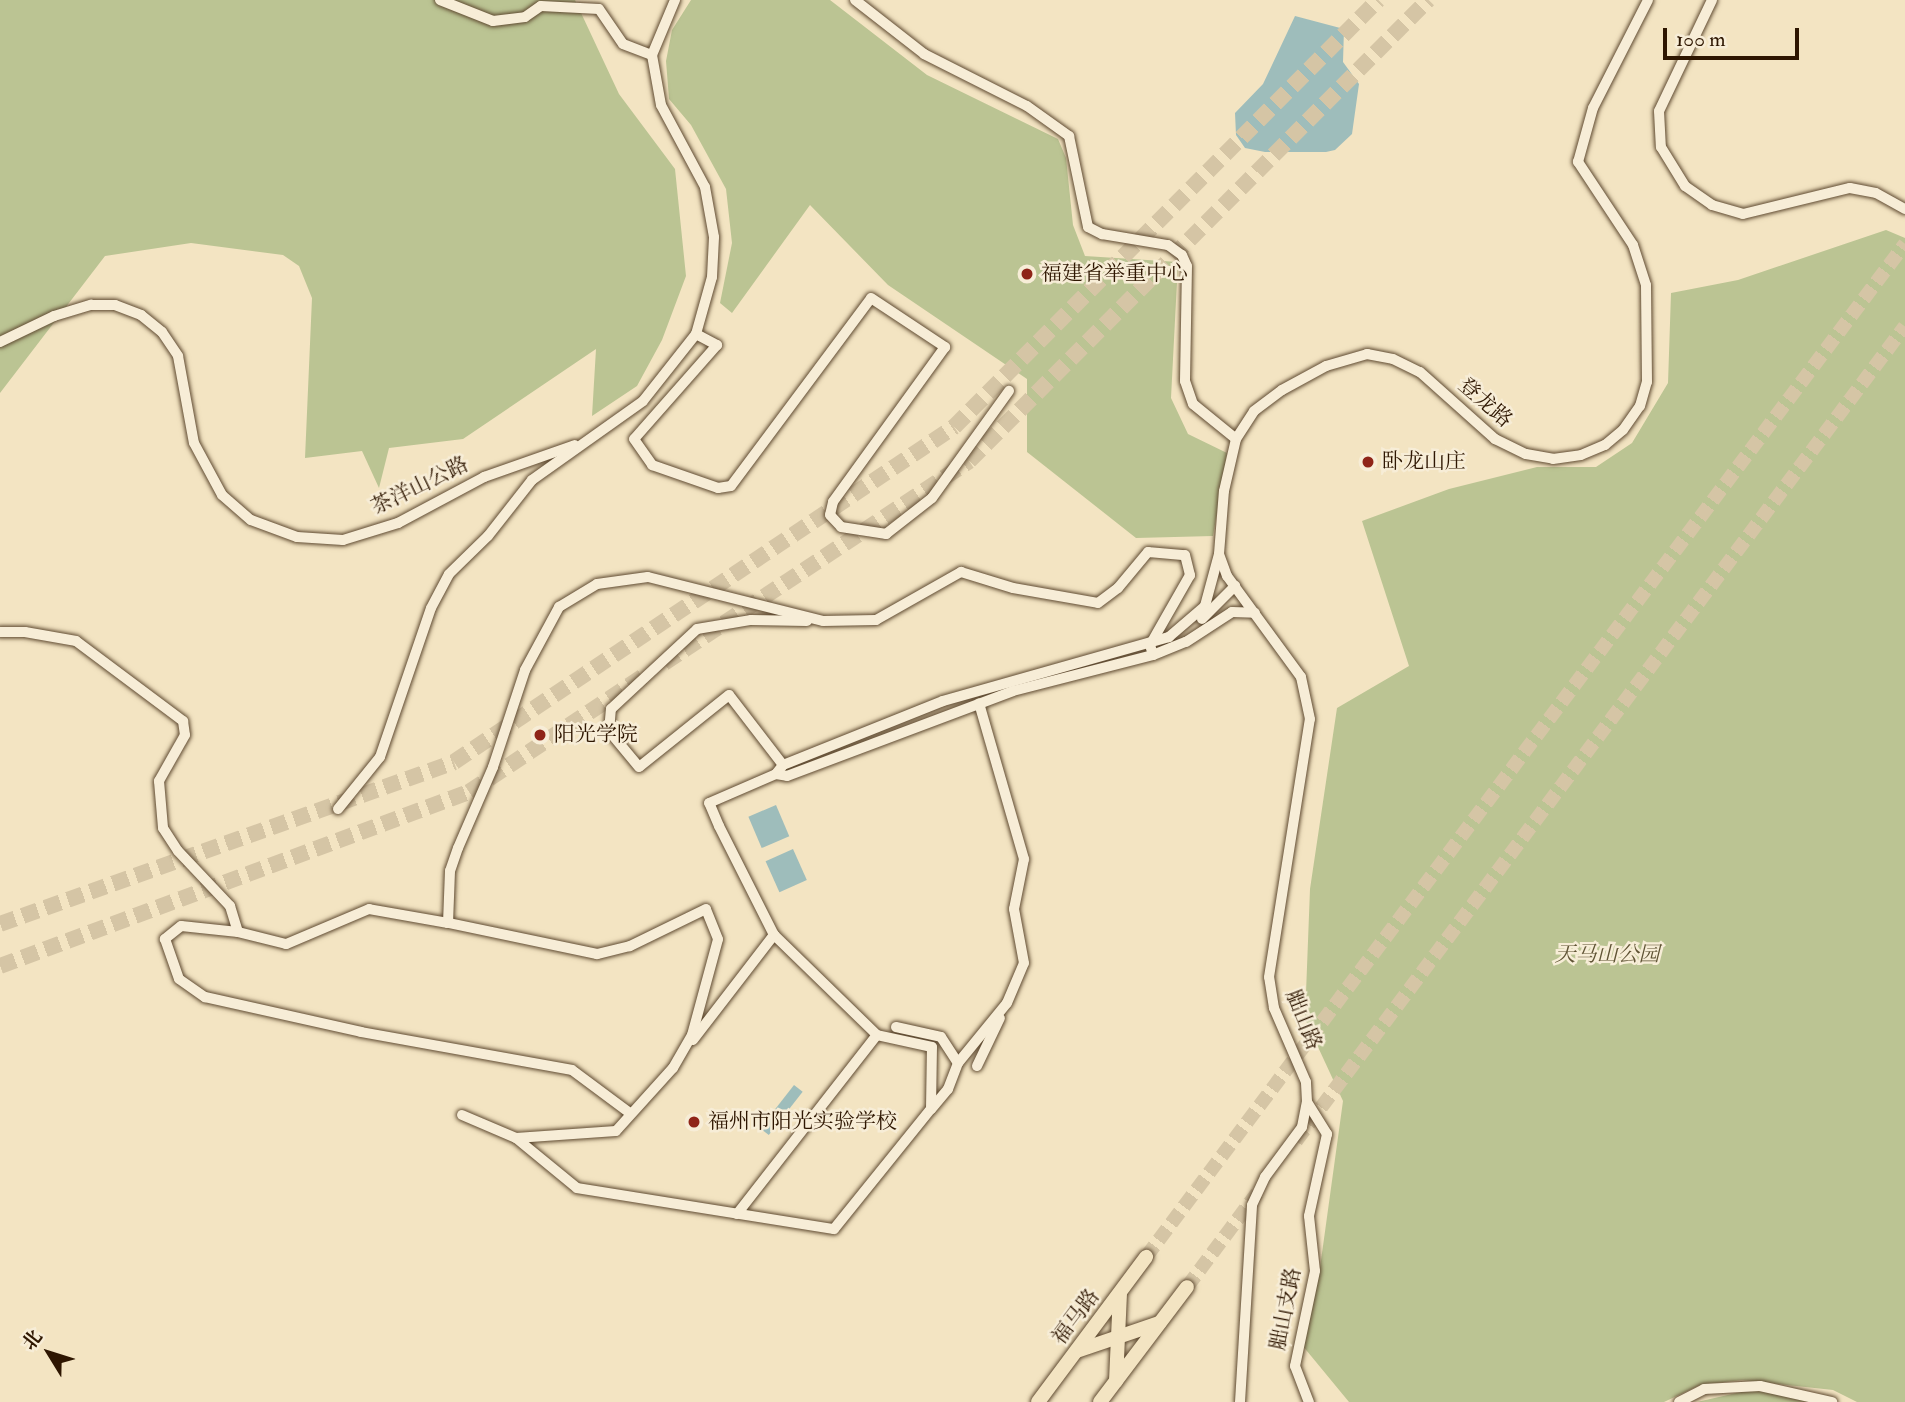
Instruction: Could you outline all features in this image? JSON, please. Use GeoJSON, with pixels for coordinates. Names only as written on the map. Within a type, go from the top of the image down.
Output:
{"type":"FeatureCollection","features":[{"type":"Feature","properties":{"kind":"main road","name":"福马路"},"geometry":{"type":"LineString","coordinates":[[1038,1402],[1146,1257]]}},
{"type":"Feature","properties":{"kind":"main road"},"geometry":{"type":"LineString","coordinates":[[1100,1402],[1187,1287]]}},
{"type":"Feature","properties":{"kind":"main road"},"geometry":{"type":"LineString","coordinates":[[1120,1293],[1121,1308],[1130,1319],[1143,1325],[1159,1324]]}},
{"type":"Feature","properties":{"kind":"main road"},"geometry":{"type":"LineString","coordinates":[[1116,1381],[1120,1293]]}},
{"type":"Feature","properties":{"kind":"main road"},"geometry":{"type":"LineString","coordinates":[[1076,1352],[1159,1324]]}},
{"type":"Feature","properties":{"kind":"main road"},"geometry":{"type":"LineString","coordinates":[[1076,1352],[1091,1348],[1106,1352],[1116,1381]]}},
{"type":"Feature","properties":{"kind":"street"},"geometry":{"type":"LineString","coordinates":[[440,0],[493,21],[525,17],[541,6],[599,9],[623,44],[652,55]]}},
{"type":"Feature","properties":{"kind":"street"},"geometry":{"type":"LineString","coordinates":[[338,809],[380,757],[442,585],[532,480],[577,444],[643,401],[696,334],[712,277],[714,237],[705,187],[661,106],[652,55],[675,0]]}},
{"type":"Feature","properties":{"kind":"street"},"geometry":{"type":"LineString","coordinates":[[855,0],[924,54],[1027,106],[1069,136],[1088,228],[1168,245],[1182,256],[1187,266],[1185,380],[1193,404],[1236,439]]}},
{"type":"Feature","properties":{"kind":"street","name":"登龙路"},"geometry":{"type":"LineString","coordinates":[[1201,622],[1219,554],[1224,491],[1236,439],[1254,411],[1282,390],[1338,360],[1367,354],[1393,359],[1420,372],[1495,439],[1526,454],[1553,458],[1581,455],[1605,445],[1623,430],[1640,406],[1647,383],[1646,285],[1633,245],[1578,162],[1593,108],[1648,0]]}},
{"type":"Feature","properties":{"kind":"street"},"geometry":{"type":"LineString","coordinates":[[1712,0],[1659,111],[1661,147],[1685,186],[1712,205],[1743,214],[1850,188],[1876,193],[1905,209]]}},
{"type":"Feature","properties":{"kind":"street"},"geometry":{"type":"LineString","coordinates":[[696,334],[717,345],[634,439],[652,465],[718,488],[731,486],[871,298],[945,347],[833,502],[830,514],[841,527],[886,534],[932,498],[1009,391]]}},
{"type":"Feature","properties":{"kind":"street","name":"茶洋山公路"},"geometry":{"type":"LineString","coordinates":[[0,342],[54,316],[91,305],[115,306],[141,315],[162,332],[178,356],[194,443],[222,495],[251,520],[297,537],[343,540],[398,523],[484,477],[577,444]]}},
{"type":"Feature","properties":{"kind":"street"},"geometry":{"type":"LineString","coordinates":[[1041,678],[787,776],[779,770],[729,695],[639,767],[609,731],[611,709],[698,629],[751,620],[876,620],[961,572],[1013,588],[1098,603],[1118,588],[1148,552],[1185,555],[1190,575],[1151,650]]}},
{"type":"Feature","properties":{"kind":"street"},"geometry":{"type":"LineString","coordinates":[[1219,554],[1235,586],[1255,612]]}},
{"type":"Feature","properties":{"kind":"street"},"geometry":{"type":"LineString","coordinates":[[448,923],[450,871],[458,848],[493,768],[525,670],[559,607],[597,584],[648,577],[823,621]]}},
{"type":"Feature","properties":{"kind":"street"},"geometry":{"type":"LineString","coordinates":[[931,1109],[932,1047],[877,1035],[774,935],[709,803],[933,704],[1186,642],[1235,586]]}},
{"type":"Feature","properties":{"kind":"street"},"geometry":{"type":"LineString","coordinates":[[1201,622],[1232,612],[1255,612]]}},
{"type":"Feature","properties":{"kind":"street","name":"胐山路"},"geometry":{"type":"LineString","coordinates":[[1240,1402],[1252,1205],[1265,1177],[1302,1127],[1307,1102],[1306,1082],[1274,1009],[1269,977],[1309,708],[1301,677],[1255,612]]}},
{"type":"Feature","properties":{"kind":"street"},"geometry":{"type":"LineString","coordinates":[[0,632],[26,632],[76,641],[183,721],[186,735],[159,781],[163,828],[178,851],[230,906],[239,932]]}},
{"type":"Feature","properties":{"kind":"street"},"geometry":{"type":"LineString","coordinates":[[977,1066],[1024,963],[1014,909],[1024,859],[979,703]]}},
{"type":"Feature","properties":{"kind":"street"},"geometry":{"type":"LineString","coordinates":[[933,704],[940,716]]}},
{"type":"Feature","properties":{"kind":"street"},"geometry":{"type":"LineString","coordinates":[[630,1113],[572,1070],[361,1032],[205,996],[179,979],[165,939],[181,926],[239,932],[286,944],[369,909],[597,954],[630,946],[706,909],[718,939],[692,1035],[673,1068]]}},
{"type":"Feature","properties":{"kind":"street"},"geometry":{"type":"LineString","coordinates":[[516,1138],[616,1131],[673,1068],[774,935]]}},
{"type":"Feature","properties":{"kind":"street"},"geometry":{"type":"LineString","coordinates":[[462,1115],[516,1138],[577,1188],[834,1229],[948,1089],[958,1063],[1007,1003]]}},
{"type":"Feature","properties":{"kind":"street"},"geometry":{"type":"LineString","coordinates":[[896,1027],[942,1037],[958,1063]]}},
{"type":"Feature","properties":{"kind":"street"},"geometry":{"type":"LineString","coordinates":[[737,1214],[877,1035]]}},
{"type":"Feature","properties":{"kind":"street","name":"胐山支路"},"geometry":{"type":"LineString","coordinates":[[1307,1102],[1327,1134],[1309,1216],[1315,1271],[1295,1366],[1309,1402]]}},
{"type":"Feature","properties":{"kind":"street"},"geometry":{"type":"LineString","coordinates":[[1679,1402],[1704,1389],[1760,1386],[1832,1402]]}},
{"type":"Feature","properties":{"kind":"green space"},"geometry":{"type":"Polygon","coordinates":[[[0,0],[575,0],[619,94],[675,169],[686,276],[662,340],[637,386],[592,416],[596,349],[463,439],[389,448],[379,488],[362,451],[305,458],[312,298],[299,266],[283,255],[191,243],[105,256],[0,393],[0,0]]]}},
{"type":"Feature","properties":{"kind":"green space","name":"福建省举重中心"},"geometry":{"type":"Polygon","coordinates":[[[691,0],[830,0],[927,75],[1058,139],[1066,158],[1073,225],[1085,256],[1178,262],[1171,398],[1188,434],[1227,453],[1213,536],[1136,538],[1027,452],[1027,379],[888,285],[810,205],[732,313],[720,303],[732,243],[726,189],[691,125],[669,99],[666,61],[672,30],[691,0]]]}},
{"type":"Feature","properties":{"kind":"green space","name":"天马山公园"},"geometry":{"type":"Polygon","coordinates":[[[1886,230],[1905,238],[1905,1402],[1857,1402],[1833,1390],[1742,1380],[1700,1385],[1664,1402],[1349,1402],[1302,1345],[1319,1275],[1343,1101],[1305,1019],[1310,889],[1337,708],[1409,666],[1362,521],[1449,489],[1537,467],[1596,467],[1632,443],[1668,383],[1671,293],[1738,280],[1886,230]]]}},
{"type":"Feature","properties":{"kind":"green space"},"geometry":{"type":"Polygon","coordinates":[[[1754,1389],[1819,1402],[1697,1402],[1754,1389]]]}},
{"type":"Feature","properties":{"kind":"water"},"geometry":{"type":"Polygon","coordinates":[[[1295,16],[1344,29],[1343,62],[1359,84],[1352,134],[1335,150],[1326,152],[1265,152],[1245,148],[1236,135],[1235,113],[1263,84],[1295,16]]]}},
{"type":"Feature","properties":{"kind":"water"},"geometry":{"type":"Polygon","coordinates":[[[776,805],[789,836],[762,848],[748,817],[776,805]]]}},
{"type":"Feature","properties":{"kind":"water"},"geometry":{"type":"Polygon","coordinates":[[[793,849],[807,880],[779,892],[766,861],[793,849]]]}},
{"type":"Feature","properties":{"kind":"water"},"geometry":{"type":"Polygon","coordinates":[[[794,1085],[803,1092],[769,1135],[760,1128],[794,1085]]]}},
{"type":"Feature","properties":{"kind":"tunnel"},"geometry":{"type":"LineString","coordinates":[[0,924],[454,762],[954,427],[1378,0]]}},
{"type":"Feature","properties":{"kind":"tunnel"},"geometry":{"type":"LineString","coordinates":[[664,663],[969,461],[1428,0]]}},
{"type":"Feature","properties":{"kind":"tunnel"},"geometry":{"type":"LineString","coordinates":[[1146,1257],[1905,244]]}},
{"type":"Feature","properties":{"kind":"tunnel"},"geometry":{"type":"LineString","coordinates":[[1296,1141],[1905,326]]}},
{"type":"Feature","properties":{"kind":"tunnel"},"geometry":{"type":"LineString","coordinates":[[0,966],[469,792],[645,675]]}},
{"type":"Feature","properties":{"kind":"tunnel"},"geometry":{"type":"LineString","coordinates":[[1187,1287],[1257,1193]]}},
{"type":"Feature","properties":{"kind":"place","name":"福建省举重中心"},"geometry":{"type":"Point","coordinates":[1027,274]}},
{"type":"Feature","properties":{"kind":"place","name":"卧龙山庄"},"geometry":{"type":"Point","coordinates":[1368,462]}},
{"type":"Feature","properties":{"kind":"place","name":"阳光学院"},"geometry":{"type":"Point","coordinates":[540,735]}},
{"type":"Feature","properties":{"kind":"place","name":"福州市阳光实验学校"},"geometry":{"type":"Point","coordinates":[694,1122]}}]}
